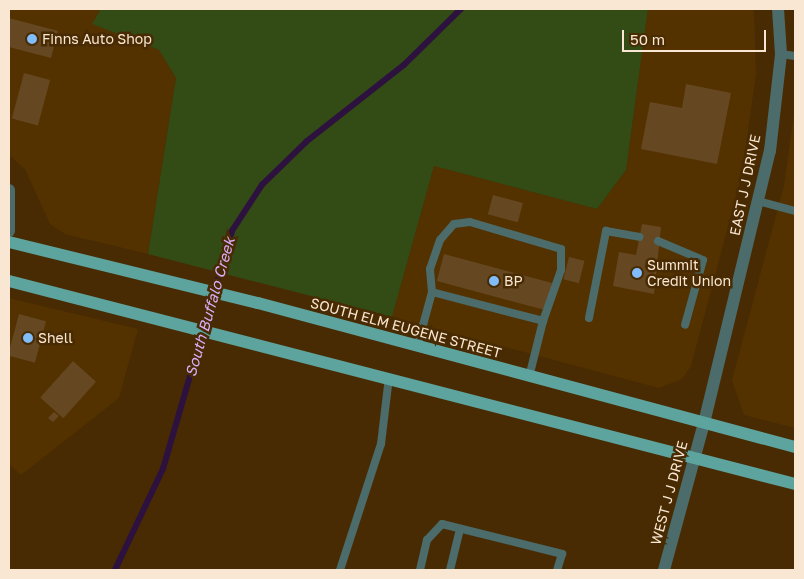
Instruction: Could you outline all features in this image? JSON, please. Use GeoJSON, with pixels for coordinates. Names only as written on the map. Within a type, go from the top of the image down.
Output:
{"type":"FeatureCollection","features":[{"type":"Feature","properties":{"kind":"main road","name":"SOUTH ELM EUGENE STREET"},"geometry":{"type":"LineString","coordinates":[[9,242],[258,303],[795,447]]}},
{"type":"Feature","properties":{"kind":"main road"},"geometry":{"type":"LineString","coordinates":[[9,280],[389,375],[795,484]]}},
{"type":"Feature","properties":{"kind":"street","name":"EAST J J DRIVE"},"geometry":{"type":"LineString","coordinates":[[704,423],[770,151],[780,54],[778,9]]}},
{"type":"Feature","properties":{"kind":"street"},"geometry":{"type":"LineString","coordinates":[[9,190],[9,231]]}},
{"type":"Feature","properties":{"kind":"street","name":"WEST J J DRIVE"},"geometry":{"type":"LineString","coordinates":[[664,570],[704,423]]}},
{"type":"Feature","properties":{"kind":"lane"},"geometry":{"type":"LineString","coordinates":[[780,54],[795,56]]}},
{"type":"Feature","properties":{"kind":"lane"},"geometry":{"type":"LineString","coordinates":[[758,201],[795,211]]}},
{"type":"Feature","properties":{"kind":"lane"},"geometry":{"type":"LineString","coordinates":[[417,347],[432,292],[430,269],[440,240],[454,224],[470,222],[561,249],[561,270],[543,320],[529,377]]}},
{"type":"Feature","properties":{"kind":"lane"},"geometry":{"type":"LineString","coordinates":[[589,318],[606,231],[639,237]]}},
{"type":"Feature","properties":{"kind":"lane"},"geometry":{"type":"LineString","coordinates":[[658,241],[703,260],[685,324]]}},
{"type":"Feature","properties":{"kind":"lane"},"geometry":{"type":"LineString","coordinates":[[432,292],[543,320]]}},
{"type":"Feature","properties":{"kind":"lane"},"geometry":{"type":"LineString","coordinates":[[340,570],[381,444],[389,375]]}},
{"type":"Feature","properties":{"kind":"lane"},"geometry":{"type":"LineString","coordinates":[[420,570],[427,540],[442,524],[562,554],[557,570]]}},
{"type":"Feature","properties":{"kind":"lane"},"geometry":{"type":"LineString","coordinates":[[450,570],[460,529]]}},
{"type":"Feature","properties":{"kind":"shaded area"},"geometry":{"type":"Polygon","coordinates":[[[9,9],[101,9],[93,24],[159,50],[176,78],[148,254],[65,234],[50,224],[25,169],[9,155],[9,9]]]}},
{"type":"Feature","properties":{"kind":"shaded area"},"geometry":{"type":"Polygon","coordinates":[[[648,9],[754,9],[756,74],[742,173],[691,366],[682,379],[659,388],[392,317],[434,166],[597,209],[626,170],[648,9]]]}},
{"type":"Feature","properties":{"kind":"shaded area"},"geometry":{"type":"Polygon","coordinates":[[[795,107],[795,428],[744,415],[732,380],[784,186],[795,107]]]}},
{"type":"Feature","properties":{"kind":"shaded area"},"geometry":{"type":"Polygon","coordinates":[[[9,298],[138,329],[119,398],[21,475],[9,464],[9,298]]]}},
{"type":"Feature","properties":{"kind":"green space"},"geometry":{"type":"Polygon","coordinates":[[[101,9],[648,9],[626,170],[597,209],[434,166],[392,317],[148,254],[176,78],[159,50],[92,24],[101,9]]]}},
{"type":"Feature","properties":{"kind":"building","name":"Finns Auto Shop"},"geometry":{"type":"Polygon","coordinates":[[[9,18],[58,31],[51,58],[9,47],[9,18]]]}},
{"type":"Feature","properties":{"kind":"building"},"geometry":{"type":"Polygon","coordinates":[[[24,73],[50,80],[38,125],[12,118],[24,73]]]}},
{"type":"Feature","properties":{"kind":"building"},"geometry":{"type":"Polygon","coordinates":[[[686,84],[731,93],[717,164],[641,149],[650,102],[682,108],[686,84]]]}},
{"type":"Feature","properties":{"kind":"building"},"geometry":{"type":"Polygon","coordinates":[[[493,195],[523,203],[518,222],[488,214],[493,195]]]}},
{"type":"Feature","properties":{"kind":"building","name":"Summit Credit Union"},"geometry":{"type":"Polygon","coordinates":[[[642,224],[661,227],[654,294],[613,286],[619,252],[636,255],[642,224]]]}},
{"type":"Feature","properties":{"kind":"building","name":"BP"},"geometry":{"type":"Polygon","coordinates":[[[444,254],[552,283],[545,310],[437,281],[444,254]]]}},
{"type":"Feature","properties":{"kind":"building"},"geometry":{"type":"Polygon","coordinates":[[[569,257],[585,261],[579,283],[563,279],[569,257]]]}},
{"type":"Feature","properties":{"kind":"building","name":"Shell"},"geometry":{"type":"Polygon","coordinates":[[[19,314],[46,321],[35,363],[9,356],[19,314]]]}},
{"type":"Feature","properties":{"kind":"building"},"geometry":{"type":"Polygon","coordinates":[[[73,361],[96,382],[63,418],[40,397],[73,361]]]}},
{"type":"Feature","properties":{"kind":"building"},"geometry":{"type":"Polygon","coordinates":[[[54,412],[59,416],[53,422],[48,418],[54,412]]]}},
{"type":"Feature","properties":{"kind":"waterway","name":"South Buffalo Creek"},"geometry":{"type":"LineString","coordinates":[[115,570],[163,469],[232,231],[262,185],[306,142],[404,65],[461,9]]}},
{"type":"Feature","properties":{"kind":"place","name":"Finns Auto Shop"},"geometry":{"type":"Point","coordinates":[32,39]}},
{"type":"Feature","properties":{"kind":"place","name":"Summit Credit Union"},"geometry":{"type":"Point","coordinates":[637,273]}},
{"type":"Feature","properties":{"kind":"place","name":"BP"},"geometry":{"type":"Point","coordinates":[494,281]}},
{"type":"Feature","properties":{"kind":"place","name":"Shell"},"geometry":{"type":"Point","coordinates":[28,338]}}]}
